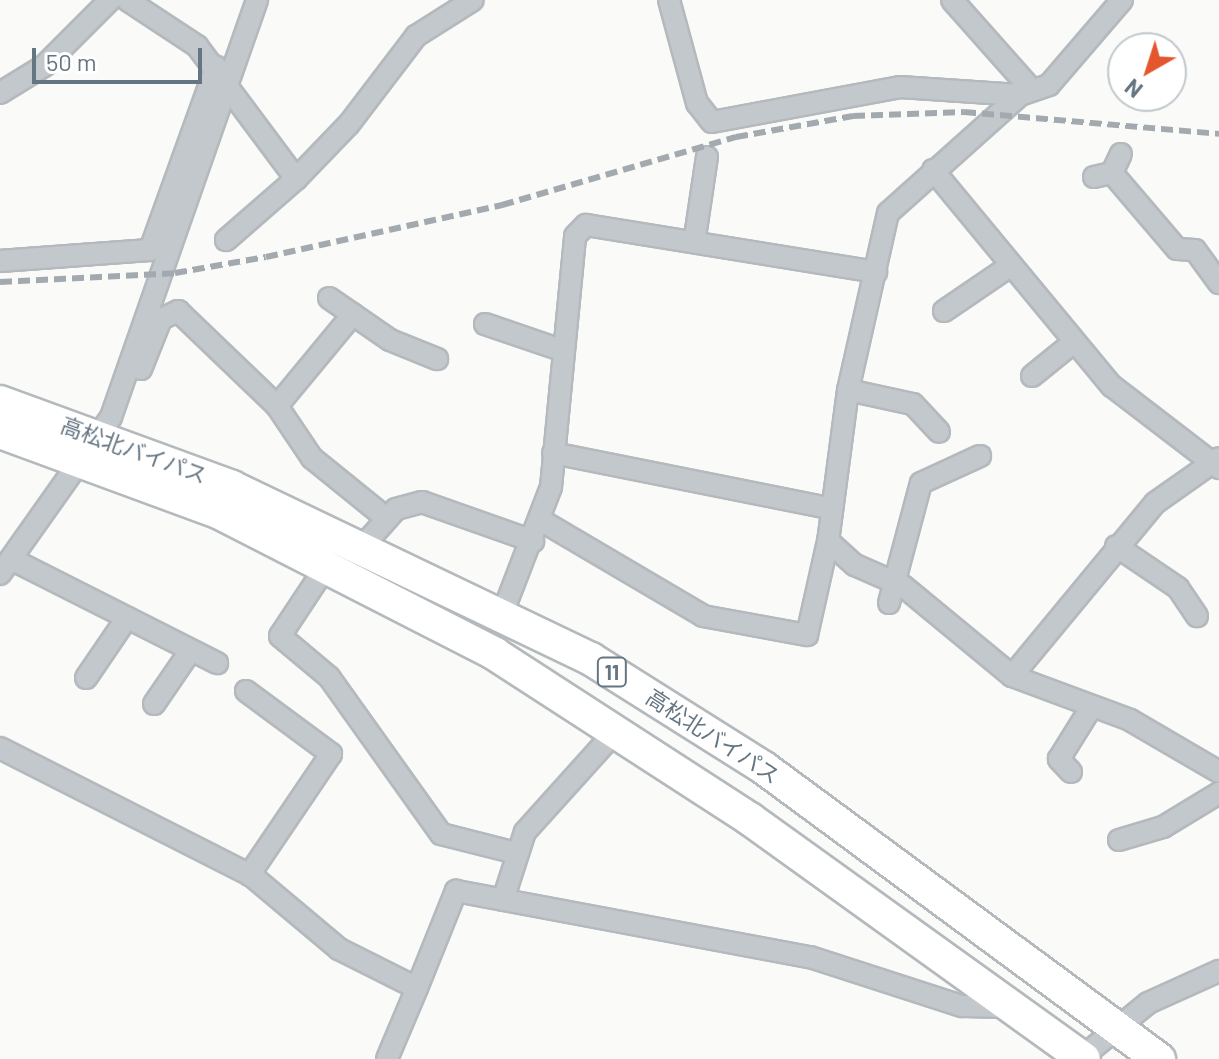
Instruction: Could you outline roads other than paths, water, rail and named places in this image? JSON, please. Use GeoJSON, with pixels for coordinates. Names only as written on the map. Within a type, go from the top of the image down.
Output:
{"type":"FeatureCollection","features":[{"type":"Feature","properties":{"kind":"highway","name":"高松北バイパス"},"geometry":{"type":"LineString","coordinates":[[0,402],[362,547],[503,612],[764,768],[1159,1059]]}},
{"type":"Feature","properties":{"kind":"highway","name":"高松北バイパス"},"geometry":{"type":"LineString","coordinates":[[0,432],[95,438],[220,513],[423,612],[616,731],[1083,1058]]}},
{"type":"Feature","properties":{"kind":"street"},"geometry":{"type":"LineString","coordinates":[[0,93],[44,66],[110,0]]}},
{"type":"Feature","properties":{"kind":"street"},"geometry":{"type":"LineString","coordinates":[[127,0],[159,16],[216,67],[296,179]]}},
{"type":"Feature","properties":{"kind":"street"},"geometry":{"type":"LineString","coordinates":[[95,438],[257,0]]}},
{"type":"Feature","properties":{"kind":"street"},"geometry":{"type":"LineString","coordinates":[[226,240],[296,179],[349,124],[416,36],[473,0]]}},
{"type":"Feature","properties":{"kind":"street"},"geometry":{"type":"LineString","coordinates":[[669,0],[697,103],[712,122],[900,87],[1025,92],[1049,85],[1122,0]]}},
{"type":"Feature","properties":{"kind":"street"},"geometry":{"type":"LineString","coordinates":[[952,0],[1025,92]]}},
{"type":"Feature","properties":{"kind":"street"},"geometry":{"type":"LineString","coordinates":[[0,261],[150,250],[216,67]]}},
{"type":"Feature","properties":{"kind":"street"},"geometry":{"type":"LineString","coordinates":[[542,521],[703,616],[807,635],[828,541],[829,508],[848,390],[888,213],[933,170],[1025,92]]}},
{"type":"Feature","properties":{"kind":"street"},"geometry":{"type":"LineString","coordinates":[[1121,154],[1103,175],[1177,249],[1195,250],[1219,283]]}},
{"type":"Feature","properties":{"kind":"street"},"geometry":{"type":"LineString","coordinates":[[695,237],[707,157]]}},
{"type":"Feature","properties":{"kind":"street"},"geometry":{"type":"LineString","coordinates":[[933,170],[1112,386],[1217,463],[1155,503],[1116,546],[1012,676]]}},
{"type":"Feature","properties":{"kind":"street"},"geometry":{"type":"LineString","coordinates":[[503,612],[542,521],[553,453],[561,350],[575,236],[586,225],[695,237],[876,272]]}},
{"type":"Feature","properties":{"kind":"street"},"geometry":{"type":"LineString","coordinates":[[944,311],[1010,266]]}},
{"type":"Feature","properties":{"kind":"street"},"geometry":{"type":"LineString","coordinates":[[329,298],[437,359]]}},
{"type":"Feature","properties":{"kind":"street"},"geometry":{"type":"LineString","coordinates":[[217,663],[127,618],[5,567],[95,438],[123,409],[161,319],[178,311],[277,406],[312,458],[386,518]]}},
{"type":"Feature","properties":{"kind":"street"},"geometry":{"type":"LineString","coordinates":[[277,406],[353,314]]}},
{"type":"Feature","properties":{"kind":"street"},"geometry":{"type":"LineString","coordinates":[[485,324],[561,350]]}},
{"type":"Feature","properties":{"kind":"street"},"geometry":{"type":"LineString","coordinates":[[1032,376],[1074,342]]}},
{"type":"Feature","properties":{"kind":"street"},"geometry":{"type":"LineString","coordinates":[[848,390],[913,404],[939,432]]}},
{"type":"Feature","properties":{"kind":"street"},"geometry":{"type":"LineString","coordinates":[[553,453],[829,508]]}},
{"type":"Feature","properties":{"kind":"street"},"geometry":{"type":"LineString","coordinates":[[892,593],[921,483],[980,456]]}},
{"type":"Feature","properties":{"kind":"street"},"geometry":{"type":"LineString","coordinates":[[362,547],[386,518],[409,504],[434,503],[533,541]]}},
{"type":"Feature","properties":{"kind":"street"},"geometry":{"type":"LineString","coordinates":[[828,541],[892,593],[1012,676],[1130,720],[1219,772]]}},
{"type":"Feature","properties":{"kind":"street"},"geometry":{"type":"LineString","coordinates":[[1116,546],[1178,588],[1197,616]]}},
{"type":"Feature","properties":{"kind":"street"},"geometry":{"type":"LineString","coordinates":[[327,565],[280,636],[329,677],[441,834],[516,853]]}},
{"type":"Feature","properties":{"kind":"street"},"geometry":{"type":"LineString","coordinates":[[86,678],[127,618]]}},
{"type":"Feature","properties":{"kind":"street"},"geometry":{"type":"LineString","coordinates":[[154,704],[191,650]]}},
{"type":"Feature","properties":{"kind":"street"},"geometry":{"type":"LineString","coordinates":[[246,691],[331,754],[249,875]]}},
{"type":"Feature","properties":{"kind":"street"},"geometry":{"type":"LineString","coordinates":[[1071,772],[1059,759],[1092,706]]}},
{"type":"Feature","properties":{"kind":"street"},"geometry":{"type":"LineString","coordinates":[[503,900],[516,853],[550,798],[616,731]]}},
{"type":"Feature","properties":{"kind":"street"},"geometry":{"type":"LineString","coordinates":[[0,748],[249,875],[339,949],[417,988]]}},
{"type":"Feature","properties":{"kind":"street"},"geometry":{"type":"LineString","coordinates":[[1119,840],[1138,830],[1149,834],[1219,793]]}},
{"type":"Feature","properties":{"kind":"street"},"geometry":{"type":"LineString","coordinates":[[387,1059],[456,891],[810,957],[962,1006],[1014,1007]]}},
{"type":"Feature","properties":{"kind":"street"},"geometry":{"type":"LineString","coordinates":[[1083,1058],[1114,1027],[1219,971]]}},
{"type":"Feature","properties":{"kind":"railway"},"geometry":{"type":"LineString","coordinates":[[0,282],[175,273],[266,257],[502,205],[736,137],[853,116],[964,112],[1219,134]]}}]}
